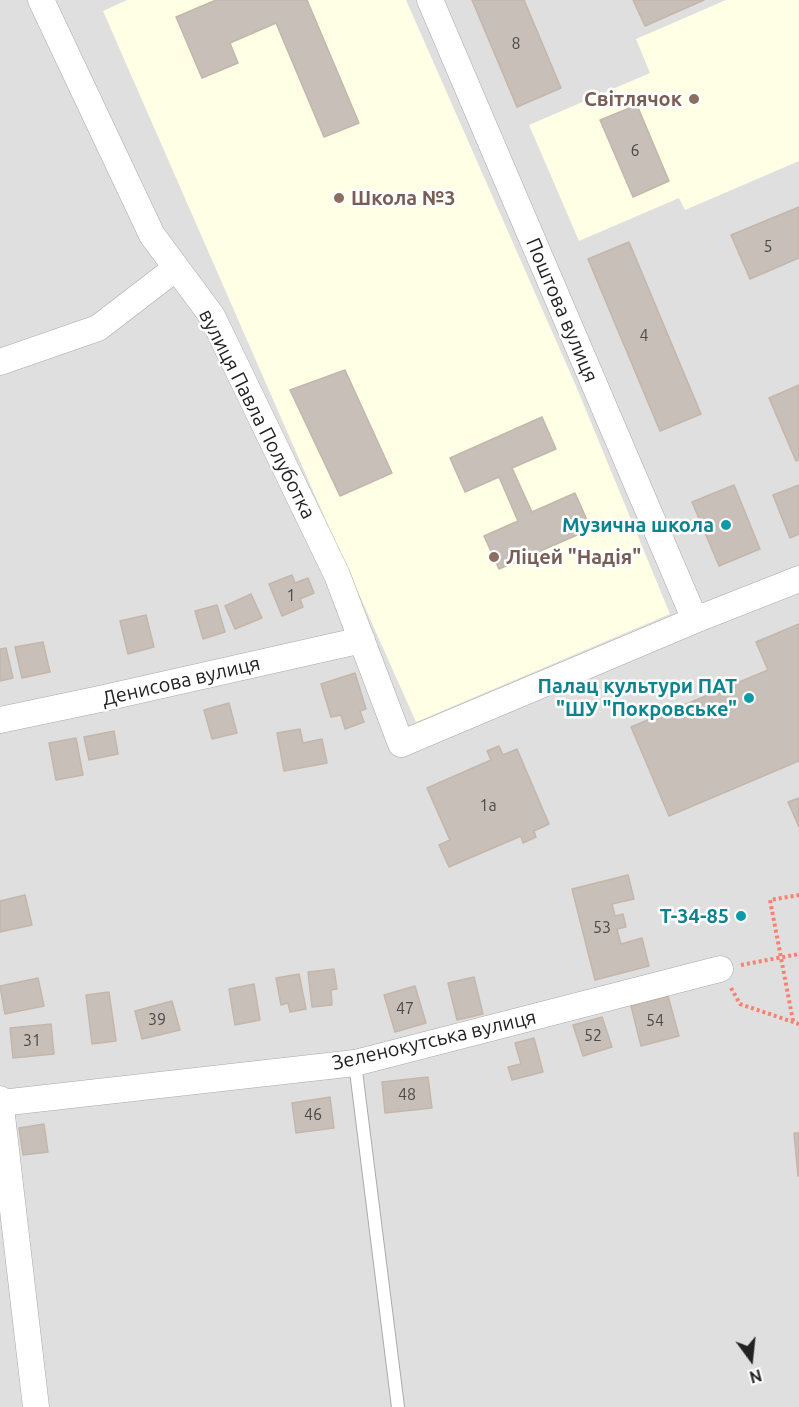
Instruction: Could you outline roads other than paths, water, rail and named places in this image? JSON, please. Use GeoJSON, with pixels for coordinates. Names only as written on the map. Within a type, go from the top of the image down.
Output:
{"type":"FeatureCollection","features":[{"type":"Feature","properties":{"kind":"street","name":"вулиця Павла Полуботка"},"geometry":{"type":"LineString","coordinates":[[41,0],[152,235],[212,316],[337,574],[401,744],[695,620]]}},
{"type":"Feature","properties":{"kind":"street","name":"Поштова вулиця"},"geometry":{"type":"LineString","coordinates":[[430,0],[695,620]]}},
{"type":"Feature","properties":{"kind":"street"},"geometry":{"type":"LineString","coordinates":[[0,362],[98,328],[176,268]]}},
{"type":"Feature","properties":{"kind":"street"},"geometry":{"type":"LineString","coordinates":[[695,620],[799,579]]}},
{"type":"Feature","properties":{"kind":"street","name":"Денисова вулиця"},"geometry":{"type":"LineString","coordinates":[[0,720],[362,640]]}},
{"type":"Feature","properties":{"kind":"street","name":"Зеленокутська вулиця"},"geometry":{"type":"LineString","coordinates":[[0,1101],[355,1063],[720,969]]}},
{"type":"Feature","properties":{"kind":"street"},"geometry":{"type":"LineString","coordinates":[[0,1101],[36,1407]]}},
{"type":"Feature","properties":{"kind":"lane"},"geometry":{"type":"LineString","coordinates":[[355,1063],[398,1407]]}},
{"type":"Feature","properties":{"kind":"place","name":"Світлячок"},"geometry":{"type":"Point","coordinates":[694,99]}},
{"type":"Feature","properties":{"kind":"place","name":"Школа №3"},"geometry":{"type":"Point","coordinates":[339,198]}},
{"type":"Feature","properties":{"kind":"place","name":"Музична школа"},"geometry":{"type":"Point","coordinates":[726,525]}},
{"type":"Feature","properties":{"kind":"place","name":"Ліцей \"Надія\""},"geometry":{"type":"Point","coordinates":[494,557]}},
{"type":"Feature","properties":{"kind":"place","name":"Палац культури ПАТ \"ШУ \"Покровське\""},"geometry":{"type":"Point","coordinates":[749,698]}},
{"type":"Feature","properties":{"kind":"place","name":"Т-34-85"},"geometry":{"type":"Point","coordinates":[741,916]}}]}
